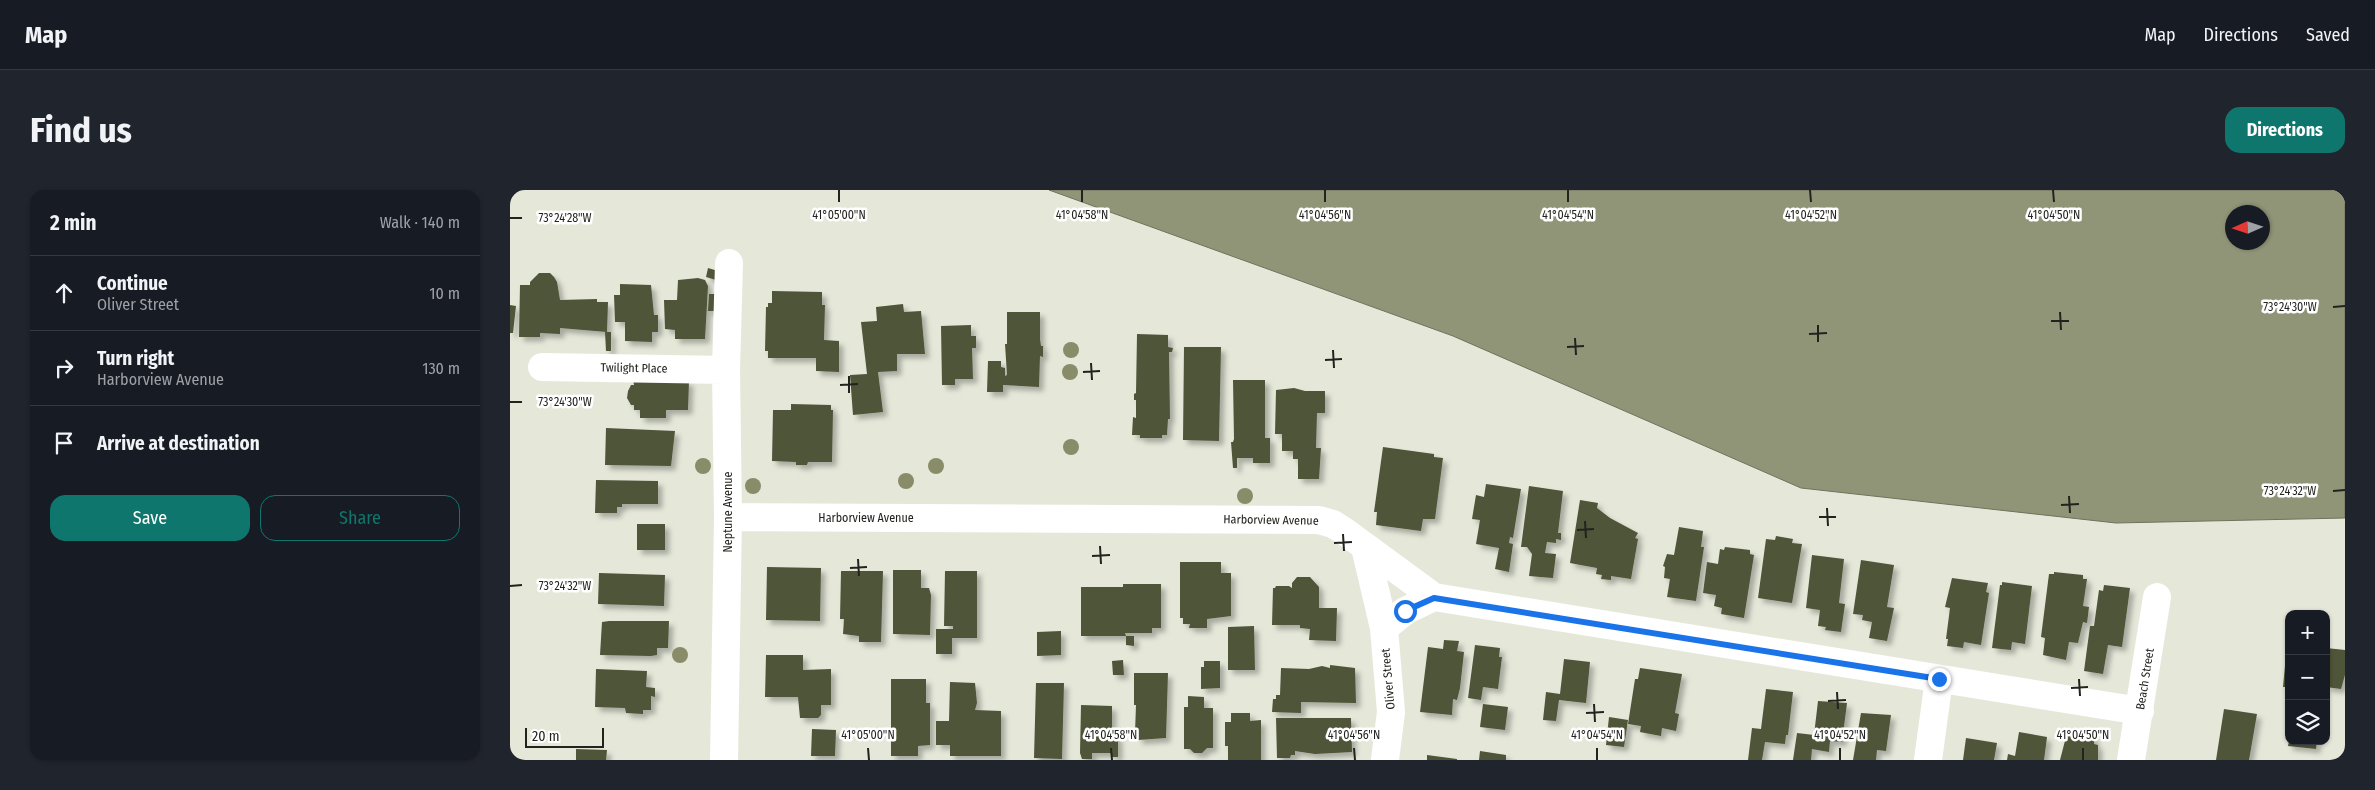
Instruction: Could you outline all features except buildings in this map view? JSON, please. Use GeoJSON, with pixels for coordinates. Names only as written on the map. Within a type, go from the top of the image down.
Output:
{"type":"FeatureCollection","features":[{"type":"Feature","properties":{"kind":"street","name":"Neptune Avenue"},"geometry":{"type":"LineString","coordinates":[[724,760],[728,517],[726,370],[729,263]]}},
{"type":"Feature","properties":{"kind":"street","name":"Twilight Place"},"geometry":{"type":"LineString","coordinates":[[542,367],[726,370]]}},
{"type":"Feature","properties":{"kind":"street","name":"Harborview Avenue"},"geometry":{"type":"LineString","coordinates":[[728,517],[1319,520],[1333,524],[1434,598],[2140,711]]}},
{"type":"Feature","properties":{"kind":"street","name":"Oliver Street"},"geometry":{"type":"LineString","coordinates":[[1365,547],[1384,628],[1391,712],[1385,760]]}},
{"type":"Feature","properties":{"kind":"street","name":"Beach Street"},"geometry":{"type":"LineString","coordinates":[[2131,760],[2157,597]]}},
{"type":"Feature","properties":{"kind":"street"},"geometry":{"type":"LineString","coordinates":[[1384,628],[1405,611],[1434,598]]}},
{"type":"Feature","properties":{"kind":"street"},"geometry":{"type":"LineString","coordinates":[[1928,760],[1939,679]]}},
{"type":"Feature","properties":{"kind":"shaded area"},"geometry":{"type":"Polygon","coordinates":[[[1049,190],[2345,190],[2345,518],[2116,523],[1801,488],[1453,336],[1049,190]]]}},
{"type":"Feature","properties":{"kind":"route"},"geometry":{"type":"LineString","coordinates":[[1405,611],[1434,598],[1939,679]]}}]}
